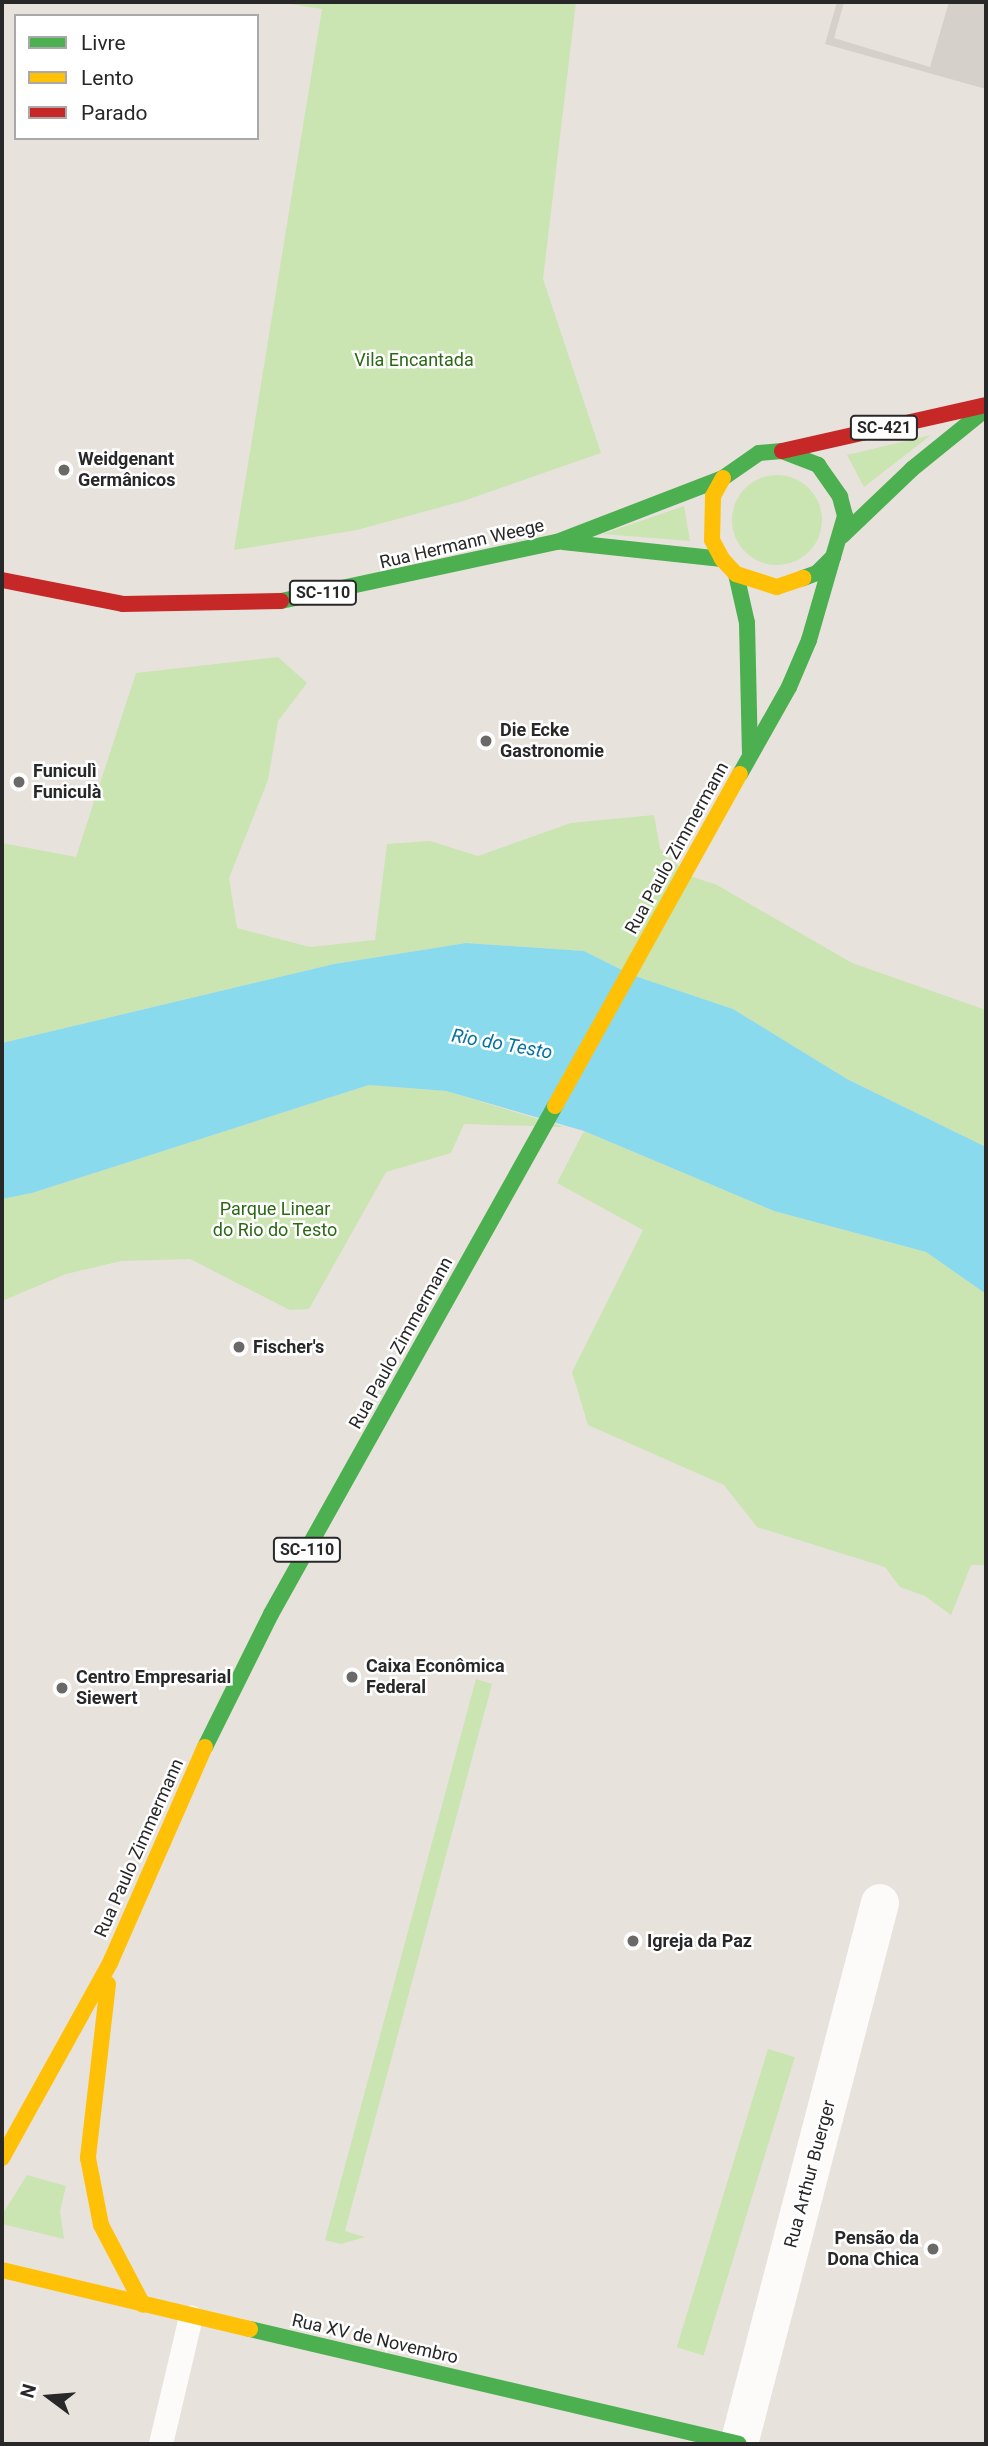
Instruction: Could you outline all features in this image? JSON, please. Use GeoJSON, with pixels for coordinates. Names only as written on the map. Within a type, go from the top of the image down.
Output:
{"type":"FeatureCollection","features":[{"type":"Feature","properties":{"kind":"main road","name":"SC-421"},"geometry":{"type":"LineString","coordinates":[[782,451],[986,407]]}},
{"type":"Feature","properties":{"kind":"main road","name":"SC-421"},"geometry":{"type":"LineString","coordinates":[[842,536],[912,469],[986,407]]}},
{"type":"Feature","properties":{"kind":"main road"},"geometry":{"type":"LineString","coordinates":[[782,451],[818,465],[831,479],[845,516],[842,536],[833,557],[817,573],[788,585],[756,584],[736,574],[722,559],[709,518],[713,496],[723,478],[759,453],[782,451]]}},
{"type":"Feature","properties":{"kind":"main road","name":"Rua Hermann Weege"},"geometry":{"type":"LineString","coordinates":[[2,580],[123,604],[273,603],[557,542],[723,478]]}},
{"type":"Feature","properties":{"kind":"main road","name":"Rua Hermann Weege"},"geometry":{"type":"LineString","coordinates":[[557,542],[722,559]]}},
{"type":"Feature","properties":{"kind":"main road","name":"Rua Paulo Zimmermann"},"geometry":{"type":"LineString","coordinates":[[2,2158],[110,1963],[167,1828],[255,1643],[531,1152],[750,754],[809,640],[833,557]]}},
{"type":"Feature","properties":{"kind":"main road","name":"Rua Paulo Zimmermann"},"geometry":{"type":"LineString","coordinates":[[736,574],[747,624],[750,754]]}},
{"type":"Feature","properties":{"kind":"main road","name":"Rua Paulo Zimmermann"},"geometry":{"type":"LineString","coordinates":[[110,1963],[88,2158],[101,2225],[143,2305]]}},
{"type":"Feature","properties":{"kind":"main road","name":"Rua XV de Novembro"},"geometry":{"type":"LineString","coordinates":[[2,2270],[191,2317],[739,2444]]}},
{"type":"Feature","properties":{"kind":"street","name":"Rua Arthur Buerger"},"geometry":{"type":"LineString","coordinates":[[739,2444],[880,1903]]}},
{"type":"Feature","properties":{"kind":"lane"},"geometry":{"type":"LineString","coordinates":[[161,2444],[191,2317]]}},
{"type":"Feature","properties":{"kind":"green space","name":"Vila Encantada"},"geometry":{"type":"Polygon","coordinates":[[[279,2],[576,2],[543,279],[601,453],[463,501],[357,530],[234,550],[322,9],[279,2]]]}},
{"type":"Feature","properties":{"kind":"green space"},"geometry":{"type":"Polygon","coordinates":[[[931,435],[864,487],[847,455],[931,435]]]}},
{"type":"Feature","properties":{"kind":"green space"},"geometry":{"type":"Polygon","coordinates":[[[768,475],[786,475],[802,482],[815,495],[822,511],[822,529],[815,545],[802,558],[786,565],[768,565],[752,558],[739,545],[732,529],[732,511],[739,495],[752,482],[768,475]]]}},
{"type":"Feature","properties":{"kind":"green space"},"geometry":{"type":"Polygon","coordinates":[[[684,506],[690,541],[603,534],[684,506]]]}},
{"type":"Feature","properties":{"kind":"green space"},"geometry":{"type":"Polygon","coordinates":[[[278,657],[307,683],[278,721],[268,780],[229,878],[237,928],[310,947],[375,940],[387,844],[430,841],[478,856],[571,823],[654,815],[660,849],[690,876],[717,885],[852,963],[986,1010],[986,1147],[847,1079],[733,1009],[632,975],[584,951],[466,943],[334,964],[2,1043],[2,843],[76,857],[136,673],[278,657]]]}},
{"type":"Feature","properties":{"kind":"green space","name":"Parque Linear do Rio do Testo"},"geometry":{"type":"Polygon","coordinates":[[[369,1085],[446,1091],[564,1127],[464,1124],[451,1153],[386,1172],[309,1309],[290,1310],[190,1259],[121,1261],[66,1274],[2,1301],[2,1199],[32,1193],[369,1085]]]}},
{"type":"Feature","properties":{"kind":"green space"},"geometry":{"type":"Polygon","coordinates":[[[584,1131],[774,1211],[926,1252],[986,1294],[986,1565],[971,1565],[951,1615],[925,1596],[900,1587],[885,1567],[757,1527],[724,1485],[588,1425],[572,1372],[643,1230],[557,1183],[584,1131]]]}},
{"type":"Feature","properties":{"kind":"green space"},"geometry":{"type":"Polygon","coordinates":[[[476,1679],[492,1684],[345,2231],[365,2237],[341,2244],[325,2240],[476,1679]]]}},
{"type":"Feature","properties":{"kind":"green space"},"geometry":{"type":"Polygon","coordinates":[[[768,2049],[795,2057],[704,2356],[677,2347],[768,2049]]]}},
{"type":"Feature","properties":{"kind":"green space"},"geometry":{"type":"Polygon","coordinates":[[[27,2175],[66,2186],[60,2211],[64,2239],[2,2224],[2,2215],[27,2175]]]}},
{"type":"Feature","properties":{"kind":"shaded area"},"geometry":{"type":"Polygon","coordinates":[[[837,2],[844,2],[834,38],[930,67],[949,2],[986,2],[986,89],[825,44],[837,2]]]}},
{"type":"Feature","properties":{"kind":"water","name":"Rio do Testo"},"geometry":{"type":"Polygon","coordinates":[[[466,943],[584,951],[632,975],[733,1009],[847,1079],[986,1147],[986,1294],[926,1252],[774,1211],[584,1131],[446,1091],[369,1085],[32,1193],[2,1199],[2,1043],[334,964],[466,943]]]}},
{"type":"Feature","properties":{"kind":"traffic: fast"},"geometry":{"type":"LineString","coordinates":[[842,536],[912,469],[986,409]]}},
{"type":"Feature","properties":{"kind":"traffic: fast"},"geometry":{"type":"LineString","coordinates":[[281,601],[557,542],[723,478],[759,453],[782,451],[818,465],[840,497],[845,516],[833,557],[817,573],[803,578]]}},
{"type":"Feature","properties":{"kind":"traffic: fast"},"geometry":{"type":"LineString","coordinates":[[563,542],[722,559]]}},
{"type":"Feature","properties":{"kind":"traffic: fast"},"geometry":{"type":"LineString","coordinates":[[740,774],[789,687],[809,640],[833,557]]}},
{"type":"Feature","properties":{"kind":"traffic: fast"},"geometry":{"type":"LineString","coordinates":[[736,574],[747,623],[750,752]]}},
{"type":"Feature","properties":{"kind":"traffic: fast"},"geometry":{"type":"LineString","coordinates":[[205,1747],[271,1614],[555,1106]]}},
{"type":"Feature","properties":{"kind":"traffic: fast"},"geometry":{"type":"LineString","coordinates":[[250,2329],[739,2444]]}},
{"type":"Feature","properties":{"kind":"traffic: slow"},"geometry":{"type":"LineString","coordinates":[[723,478],[713,496],[712,540],[722,559],[736,574],[777,587],[803,578]]}},
{"type":"Feature","properties":{"kind":"traffic: slow"},"geometry":{"type":"LineString","coordinates":[[555,1106],[740,774]]}},
{"type":"Feature","properties":{"kind":"traffic: slow"},"geometry":{"type":"LineString","coordinates":[[2,2158],[110,1963],[205,1747]]}},
{"type":"Feature","properties":{"kind":"traffic: slow"},"geometry":{"type":"LineString","coordinates":[[108,1984],[88,2158],[101,2225],[143,2305]]}},
{"type":"Feature","properties":{"kind":"traffic: slow"},"geometry":{"type":"LineString","coordinates":[[2,2270],[250,2329]]}},
{"type":"Feature","properties":{"kind":"traffic: jam"},"geometry":{"type":"LineString","coordinates":[[782,451],[986,405]]}},
{"type":"Feature","properties":{"kind":"traffic: jam"},"geometry":{"type":"LineString","coordinates":[[2,580],[123,604],[281,601]]}},
{"type":"Feature","properties":{"kind":"place","name":"Weidgenant Germânicos"},"geometry":{"type":"Point","coordinates":[64,470]}},
{"type":"Feature","properties":{"kind":"place","name":"Die Ecke Gastronomie"},"geometry":{"type":"Point","coordinates":[486,741]}},
{"type":"Feature","properties":{"kind":"place","name":"Funiculì Funiculà"},"geometry":{"type":"Point","coordinates":[19,782]}},
{"type":"Feature","properties":{"kind":"place","name":"Fischer's"},"geometry":{"type":"Point","coordinates":[239,1347]}},
{"type":"Feature","properties":{"kind":"place","name":"Caixa Econômica Federal"},"geometry":{"type":"Point","coordinates":[352,1677]}},
{"type":"Feature","properties":{"kind":"place","name":"Centro Empresarial Siewert"},"geometry":{"type":"Point","coordinates":[62,1688]}},
{"type":"Feature","properties":{"kind":"place","name":"Igreja da Paz"},"geometry":{"type":"Point","coordinates":[633,1941]}},
{"type":"Feature","properties":{"kind":"place","name":"Pensão da Dona Chica"},"geometry":{"type":"Point","coordinates":[933,2249]}}]}
